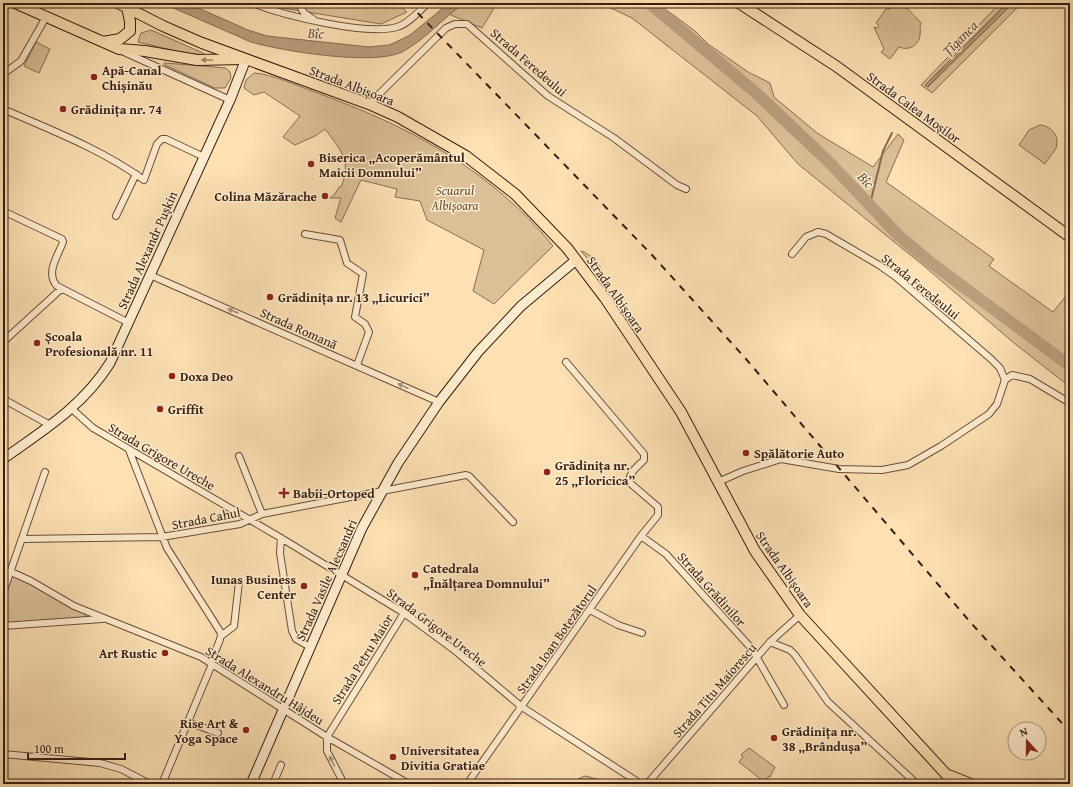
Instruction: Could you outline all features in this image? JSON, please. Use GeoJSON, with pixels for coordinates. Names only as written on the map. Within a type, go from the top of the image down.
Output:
{"type":"FeatureCollection","features":[{"type":"Feature","properties":{"kind":"main road"},"geometry":{"type":"LineString","coordinates":[[7,3],[17,5],[119,49],[145,51],[198,60],[246,59]]}},
{"type":"Feature","properties":{"kind":"main road","name":"Strada Calea Moșilor"},"geometry":{"type":"LineString","coordinates":[[739,3],[836,66],[1070,237]]}},
{"type":"Feature","properties":{"kind":"main road"},"geometry":{"type":"LineString","coordinates":[[103,42],[120,39],[130,31],[130,21],[122,5]]}},
{"type":"Feature","properties":{"kind":"main road","name":"Strada Albișoara"},"geometry":{"type":"LineString","coordinates":[[122,5],[163,26],[246,59],[369,104],[417,127],[466,156],[515,194],[549,227],[605,298],[681,412],[755,551],[800,615],[955,784]]}},
{"type":"Feature","properties":{"kind":"main road","name":"Strada Alexandr Pușkin"},"geometry":{"type":"LineString","coordinates":[[3,459],[72,409],[94,386],[115,354],[230,100],[246,59]]}},
{"type":"Feature","properties":{"kind":"main road","name":"Strada Vasile Alecsandri"},"geometry":{"type":"LineString","coordinates":[[251,784],[362,528],[382,490],[413,439],[439,402],[474,357],[503,325],[526,302],[576,260]]}},
{"type":"Feature","properties":{"kind":"main road","name":"Strada Albișoara"},"geometry":{"type":"LineString","coordinates":[[945,773],[971,784]]}},
{"type":"Feature","properties":{"kind":"street"},"geometry":{"type":"LineString","coordinates":[[252,3],[270,10],[316,21],[369,29],[390,29],[399,27],[428,3]]}},
{"type":"Feature","properties":{"kind":"street"},"geometry":{"type":"LineString","coordinates":[[270,10],[272,3]]}},
{"type":"Feature","properties":{"kind":"street"},"geometry":{"type":"LineString","coordinates":[[298,3],[304,13],[316,21]]}},
{"type":"Feature","properties":{"kind":"street"},"geometry":{"type":"LineString","coordinates":[[3,74],[21,61],[46,17]]}},
{"type":"Feature","properties":{"kind":"street","name":"Strada Feredeului"},"geometry":{"type":"LineString","coordinates":[[369,104],[446,28],[455,24],[467,24],[548,96],[614,138],[678,185],[686,189]]}},
{"type":"Feature","properties":{"kind":"street"},"geometry":{"type":"LineString","coordinates":[[119,49],[230,100]]}},
{"type":"Feature","properties":{"kind":"street"},"geometry":{"type":"LineString","coordinates":[[3,109],[100,153],[144,180],[157,144],[162,139],[166,139],[204,158]]}},
{"type":"Feature","properties":{"kind":"street"},"geometry":{"type":"LineString","coordinates":[[116,216],[136,174]]}},
{"type":"Feature","properties":{"kind":"street"},"geometry":{"type":"LineString","coordinates":[[3,211],[62,239],[64,242],[52,269],[51,276],[54,282],[61,289],[129,323]]}},
{"type":"Feature","properties":{"kind":"street","name":"Strada Feredeului"},"geometry":{"type":"LineString","coordinates":[[792,254],[806,237],[818,232],[826,234],[863,255],[896,277],[991,359],[1000,368],[1005,380]]}},
{"type":"Feature","properties":{"kind":"street"},"geometry":{"type":"LineString","coordinates":[[305,234],[340,240],[348,263],[363,274],[354,317],[366,324],[369,332],[358,365]]}},
{"type":"Feature","properties":{"kind":"street","name":"Strada Romană"},"geometry":{"type":"LineString","coordinates":[[150,275],[358,365],[439,402]]}},
{"type":"Feature","properties":{"kind":"street"},"geometry":{"type":"LineString","coordinates":[[3,342],[61,289]]}},
{"type":"Feature","properties":{"kind":"street","name":"Strada Ioan Botezătorul"},"geometry":{"type":"LineString","coordinates":[[467,784],[641,536],[658,515],[658,507],[630,483],[630,475],[644,460],[644,454],[566,362]]}},
{"type":"Feature","properties":{"kind":"street"},"geometry":{"type":"LineString","coordinates":[[718,482],[743,471],[781,459],[840,469],[882,470],[908,465],[988,414],[997,404],[1005,380],[1012,375],[1023,376],[1054,392],[1070,403]]}},
{"type":"Feature","properties":{"kind":"street"},"geometry":{"type":"LineString","coordinates":[[3,399],[50,425]]}},
{"type":"Feature","properties":{"kind":"street","name":"Strada Grigore Ureche"},"geometry":{"type":"LineString","coordinates":[[72,409],[84,422],[129,450],[281,538],[404,613],[452,649],[522,707],[641,784]]}},
{"type":"Feature","properties":{"kind":"street"},"geometry":{"type":"LineString","coordinates":[[129,450],[167,548],[218,626],[221,636]]}},
{"type":"Feature","properties":{"kind":"street"},"geometry":{"type":"LineString","coordinates":[[239,456],[262,514]]}},
{"type":"Feature","properties":{"kind":"street"},"geometry":{"type":"LineString","coordinates":[[3,593],[44,472]]}},
{"type":"Feature","properties":{"kind":"street","name":"Strada Cahul"},"geometry":{"type":"LineString","coordinates":[[22,539],[162,537],[250,520],[262,514],[466,475],[469,476],[514,522]]}},
{"type":"Feature","properties":{"kind":"street","name":"Strada Grădinilor"},"geometry":{"type":"LineString","coordinates":[[641,536],[666,554],[752,649],[784,705]]}},
{"type":"Feature","properties":{"kind":"street"},"geometry":{"type":"LineString","coordinates":[[281,538],[280,553],[292,631],[296,639],[310,647]]}},
{"type":"Feature","properties":{"kind":"street","name":"Strada Alexandru Hâjdeu"},"geometry":{"type":"LineString","coordinates":[[11,572],[31,581],[74,606],[103,619],[201,657],[327,737],[409,784]]}},
{"type":"Feature","properties":{"kind":"street"},"geometry":{"type":"LineString","coordinates":[[162,784],[212,664],[212,657],[221,636],[234,626],[238,582]]}},
{"type":"Feature","properties":{"kind":"street"},"geometry":{"type":"LineString","coordinates":[[590,610],[618,625],[642,633]]}},
{"type":"Feature","properties":{"kind":"street","name":"Strada Petru Maior"},"geometry":{"type":"LineString","coordinates":[[327,737],[404,613]]}},
{"type":"Feature","properties":{"kind":"street","name":"Strada Titu Maiorescu"},"geometry":{"type":"LineString","coordinates":[[648,784],[756,657],[800,615]]}},
{"type":"Feature","properties":{"kind":"street","name":"Strada Alexandru Hâjdeu"},"geometry":{"type":"LineString","coordinates":[[3,626],[103,619]]}},
{"type":"Feature","properties":{"kind":"street"},"geometry":{"type":"LineString","coordinates":[[770,642],[790,650],[828,702],[917,784]]}},
{"type":"Feature","properties":{"kind":"street"},"geometry":{"type":"LineString","coordinates":[[188,722],[218,733]]}},
{"type":"Feature","properties":{"kind":"street"},"geometry":{"type":"LineString","coordinates":[[327,737],[327,751],[344,784]]}},
{"type":"Feature","properties":{"kind":"street"},"geometry":{"type":"LineString","coordinates":[[3,754],[100,763],[121,769],[150,784]]}},
{"type":"Feature","properties":{"kind":"street"},"geometry":{"type":"LineString","coordinates":[[273,784],[281,765]]}},
{"type":"Feature","properties":{"kind":"green space"},"geometry":{"type":"Polygon","coordinates":[[[276,3],[397,3],[407,12],[381,24],[276,7],[276,3]]]}},
{"type":"Feature","properties":{"kind":"green space"},"geometry":{"type":"Polygon","coordinates":[[[448,3],[497,3],[482,28],[451,15],[448,3]]]}},
{"type":"Feature","properties":{"kind":"green space"},"geometry":{"type":"Polygon","coordinates":[[[600,3],[657,3],[695,31],[708,44],[748,72],[770,83],[774,97],[817,133],[873,167],[898,134],[904,140],[886,182],[994,259],[989,266],[1053,312],[1070,291],[1070,387],[1014,343],[924,266],[798,164],[757,116],[632,18],[600,3]]]}},
{"type":"Feature","properties":{"kind":"green space"},"geometry":{"type":"Polygon","coordinates":[[[897,3],[904,5],[921,23],[920,33],[918,42],[915,45],[909,48],[899,47],[890,59],[881,52],[884,49],[874,27],[877,28],[879,26],[876,23],[886,9],[889,9],[897,3]]]}},
{"type":"Feature","properties":{"kind":"green space"},"geometry":{"type":"Polygon","coordinates":[[[1000,3],[1007,3],[925,85],[928,87],[1013,3],[1022,3],[932,93],[921,85],[1000,3]]]}},
{"type":"Feature","properties":{"kind":"green space"},"geometry":{"type":"Polygon","coordinates":[[[151,30],[204,54],[184,53],[138,42],[141,33],[151,30]]]}},
{"type":"Feature","properties":{"kind":"green space"},"geometry":{"type":"Polygon","coordinates":[[[36,42],[50,49],[39,73],[24,66],[36,42]]]}},
{"type":"Feature","properties":{"kind":"green space"},"geometry":{"type":"Polygon","coordinates":[[[164,63],[226,68],[230,72],[231,78],[225,88],[215,88],[165,65],[164,63]]]}},
{"type":"Feature","properties":{"kind":"green space","name":"Scuarul Albișoara"},"geometry":{"type":"Polygon","coordinates":[[[254,73],[276,78],[349,105],[382,119],[445,152],[502,194],[528,218],[553,246],[494,304],[473,291],[484,250],[427,220],[420,201],[395,197],[397,189],[361,180],[341,222],[335,218],[341,198],[330,198],[335,194],[339,187],[341,187],[345,170],[343,156],[336,143],[325,129],[315,136],[295,145],[283,137],[300,116],[264,92],[254,95],[244,88],[246,80],[254,73]]]}},
{"type":"Feature","properties":{"kind":"green space"},"geometry":{"type":"Polygon","coordinates":[[[1040,125],[1048,127],[1054,133],[1057,140],[1056,148],[1045,164],[1019,145],[1029,130],[1040,125]]]}},
{"type":"Feature","properties":{"kind":"green space"},"geometry":{"type":"Polygon","coordinates":[[[581,251],[596,261],[601,268],[602,276],[581,251]]]}},
{"type":"Feature","properties":{"kind":"green space"},"geometry":{"type":"Polygon","coordinates":[[[12,575],[81,611],[86,616],[79,619],[3,625],[3,596],[12,575]]]}},
{"type":"Feature","properties":{"kind":"green space"},"geometry":{"type":"Polygon","coordinates":[[[749,748],[775,767],[770,777],[769,776],[764,782],[739,762],[743,757],[741,755],[749,748]]]}},
{"type":"Feature","properties":{"kind":"green space"},"geometry":{"type":"Polygon","coordinates":[[[585,776],[597,779],[602,784],[573,784],[578,779],[585,776]]]}},
{"type":"Feature","properties":{"kind":"shaded area"},"geometry":{"type":"Polygon","coordinates":[[[162,3],[187,3],[248,30],[267,36],[369,47],[389,45],[400,40],[410,35],[449,3],[464,3],[426,35],[402,52],[388,56],[371,58],[327,56],[265,46],[251,42],[162,3]]]}},
{"type":"Feature","properties":{"kind":"shaded area"},"geometry":{"type":"Polygon","coordinates":[[[1007,3],[1013,3],[927,87],[925,85],[953,59],[1007,3]]]}},
{"type":"Feature","properties":{"kind":"waterway","name":"Bîc"},"geometry":{"type":"LineString","coordinates":[[649,3],[755,92],[831,164],[898,235],[930,262],[1070,366]]}},
{"type":"Feature","properties":{"kind":"waterway","name":"Țîganca"},"geometry":{"type":"LineString","coordinates":[[870,204],[883,151],[892,133]]}},
{"type":"Feature","properties":{"kind":"railway"},"geometry":{"type":"LineString","coordinates":[[408,3],[652,255],[746,359],[971,623],[1070,732]]}},
{"type":"Feature","properties":{"kind":"place","name":"Apă-Canal Chișinău"},"geometry":{"type":"Point","coordinates":[94,77]}},
{"type":"Feature","properties":{"kind":"place","name":"Grădinița nr. 74"},"geometry":{"type":"Point","coordinates":[63,109]}},
{"type":"Feature","properties":{"kind":"place","name":"Biserica „Acoperământul Maicii Domnului”"},"geometry":{"type":"Point","coordinates":[311,164]}},
{"type":"Feature","properties":{"kind":"place","name":"Colina Măzărache"},"geometry":{"type":"Point","coordinates":[325,196]}},
{"type":"Feature","properties":{"kind":"place","name":"Grădinița nr. 13 „Licurici”"},"geometry":{"type":"Point","coordinates":[270,297]}},
{"type":"Feature","properties":{"kind":"place","name":"Școala Profesională nr. 11"},"geometry":{"type":"Point","coordinates":[37,343]}},
{"type":"Feature","properties":{"kind":"place","name":"Doxa Deo"},"geometry":{"type":"Point","coordinates":[172,376]}},
{"type":"Feature","properties":{"kind":"place","name":"Griffit"},"geometry":{"type":"Point","coordinates":[160,409]}},
{"type":"Feature","properties":{"kind":"place","name":"Spălătorie Auto"},"geometry":{"type":"Point","coordinates":[746,453]}},
{"type":"Feature","properties":{"kind":"place","name":"Grădinița nr. 25 „Floricica”"},"geometry":{"type":"Point","coordinates":[547,472]}},
{"type":"Feature","properties":{"kind":"place","name":"Babii-Ortoped"},"geometry":{"type":"Point","coordinates":[284,493]}},
{"type":"Feature","properties":{"kind":"place","name":"Catedrala „Înălțarea Domnului”"},"geometry":{"type":"Point","coordinates":[415,575]}},
{"type":"Feature","properties":{"kind":"place","name":"Iunas Business Center"},"geometry":{"type":"Point","coordinates":[304,586]}},
{"type":"Feature","properties":{"kind":"place","name":"Art Rustic"},"geometry":{"type":"Point","coordinates":[165,653]}},
{"type":"Feature","properties":{"kind":"place","name":"Rise Art & Yoga Space"},"geometry":{"type":"Point","coordinates":[246,730]}},
{"type":"Feature","properties":{"kind":"place","name":"Grădinița nr. 38 „Brândușa”"},"geometry":{"type":"Point","coordinates":[774,738]}},
{"type":"Feature","properties":{"kind":"place","name":"Universitatea Divitia Gratiae"},"geometry":{"type":"Point","coordinates":[393,757]}}]}
